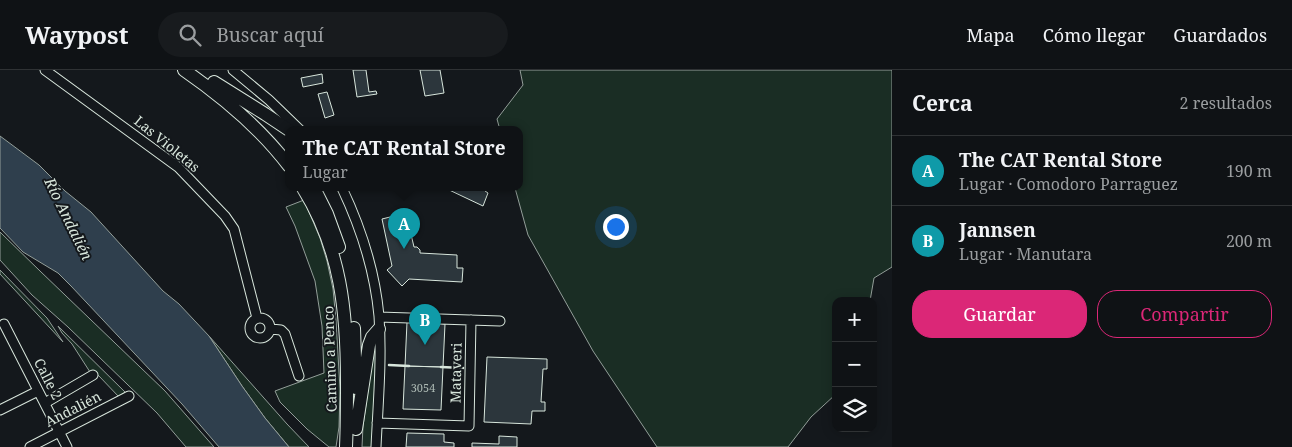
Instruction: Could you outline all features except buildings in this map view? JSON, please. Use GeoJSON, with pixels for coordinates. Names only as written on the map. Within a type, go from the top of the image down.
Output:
{"type":"FeatureCollection","features":[{"type":"Feature","properties":{"kind":"highway"},"geometry":{"type":"LineString","coordinates":[[184,70],[241,115],[266,139],[285,161]]}},
{"type":"Feature","properties":{"kind":"highway"},"geometry":{"type":"LineString","coordinates":[[199,70],[260,122],[285,150]]}},
{"type":"Feature","properties":{"kind":"highway"},"geometry":{"type":"LineString","coordinates":[[214,82],[285,127]]}},
{"type":"Feature","properties":{"kind":"highway","name":"Camino a Penco"},"geometry":{"type":"LineString","coordinates":[[305,191],[328,239],[338,271],[343,296],[347,359],[346,447]]}},
{"type":"Feature","properties":{"kind":"highway","name":"Camino a Penco"},"geometry":{"type":"LineString","coordinates":[[316,191],[334,229],[350,291],[356,355],[355,447]]}},
{"type":"Feature","properties":{"kind":"highway"},"geometry":{"type":"LineString","coordinates":[[356,429],[369,345],[379,323]]}},
{"type":"Feature","properties":{"kind":"street","name":"Las Violetas"},"geometry":{"type":"LineString","coordinates":[[45,70],[168,158],[225,216],[234,228],[250,292],[260,318]]}},
{"type":"Feature","properties":{"kind":"street"},"geometry":{"type":"LineString","coordinates":[[233,70],[275,105],[296,126]]}},
{"type":"Feature","properties":{"kind":"street"},"geometry":{"type":"LineString","coordinates":[[343,191],[365,247],[372,276],[379,323],[380,362],[376,447]]}},
{"type":"Feature","properties":{"kind":"street"},"geometry":{"type":"LineString","coordinates":[[260,318],[268,322],[270,333],[264,338],[256,338],[252,336],[249,329],[250,324],[252,321],[260,318]]}},
{"type":"Feature","properties":{"kind":"street","name":"Mataveri"},"geometry":{"type":"LineString","coordinates":[[377,423],[469,426],[471,320]]}},
{"type":"Feature","properties":{"kind":"street"},"geometry":{"type":"LineString","coordinates":[[379,323],[500,321]]}},
{"type":"Feature","properties":{"kind":"street","name":"Calle 2"},"geometry":{"type":"LineString","coordinates":[[4,324],[67,447]]}},
{"type":"Feature","properties":{"kind":"street"},"geometry":{"type":"LineString","coordinates":[[270,328],[281,330],[285,334],[299,376]]}},
{"type":"Feature","properties":{"kind":"street"},"geometry":{"type":"LineString","coordinates":[[45,403],[93,375]]}},
{"type":"Feature","properties":{"kind":"street"},"geometry":{"type":"LineString","coordinates":[[0,410],[38,391]]}},
{"type":"Feature","properties":{"kind":"street","name":"Andalién"},"geometry":{"type":"LineString","coordinates":[[30,447],[129,396]]}},
{"type":"Feature","properties":{"kind":"green space"},"geometry":{"type":"Polygon","coordinates":[[[520,70],[892,70],[892,267],[874,278],[871,297],[832,297],[832,398],[811,417],[788,447],[657,447],[593,351],[528,235],[516,191],[523,191],[523,126],[499,126],[497,119],[523,85],[520,70]]]}},
{"type":"Feature","properties":{"kind":"green space"},"geometry":{"type":"Polygon","coordinates":[[[304,200],[320,238],[333,289],[340,389],[339,427],[336,447],[329,447],[307,429],[280,402],[275,391],[324,373],[322,326],[315,281],[286,207],[304,200]]]}},
{"type":"Feature","properties":{"kind":"green space"},"geometry":{"type":"Polygon","coordinates":[[[0,232],[165,391],[214,447],[186,447],[157,413],[32,295],[0,260],[0,232]]]}},
{"type":"Feature","properties":{"kind":"green space"},"geometry":{"type":"Polygon","coordinates":[[[0,270],[47,318],[63,342],[0,274],[0,270]]]}},
{"type":"Feature","properties":{"kind":"green space"},"geometry":{"type":"Polygon","coordinates":[[[58,326],[125,392],[119,397],[99,376],[90,372],[58,326]]]}},
{"type":"Feature","properties":{"kind":"green space"},"geometry":{"type":"Polygon","coordinates":[[[209,336],[309,447],[289,447],[265,418],[209,336]]]}},
{"type":"Feature","properties":{"kind":"green space"},"geometry":{"type":"Polygon","coordinates":[[[376,343],[373,447],[362,447],[363,426],[376,343]]]}},
{"type":"Feature","properties":{"kind":"water","name":"Río Andalién"},"geometry":{"type":"Polygon","coordinates":[[[0,136],[39,165],[65,191],[91,212],[163,291],[179,304],[209,336],[265,418],[289,447],[219,447],[182,404],[58,273],[23,252],[0,228],[0,136]]]}},
{"type":"Feature","properties":{"kind":"wall"},"geometry":{"type":"LineString","coordinates":[[389,365],[409,366]]}},
{"type":"Feature","properties":{"kind":"wall"},"geometry":{"type":"LineString","coordinates":[[441,367],[463,368]]}},
{"type":"Feature","properties":{"kind":"place","name":"The CAT Rental Store"},"geometry":{"type":"Point","coordinates":[404,249]}},
{"type":"Feature","properties":{"kind":"place","name":"Jannsen"},"geometry":{"type":"Point","coordinates":[425,345]}}]}
